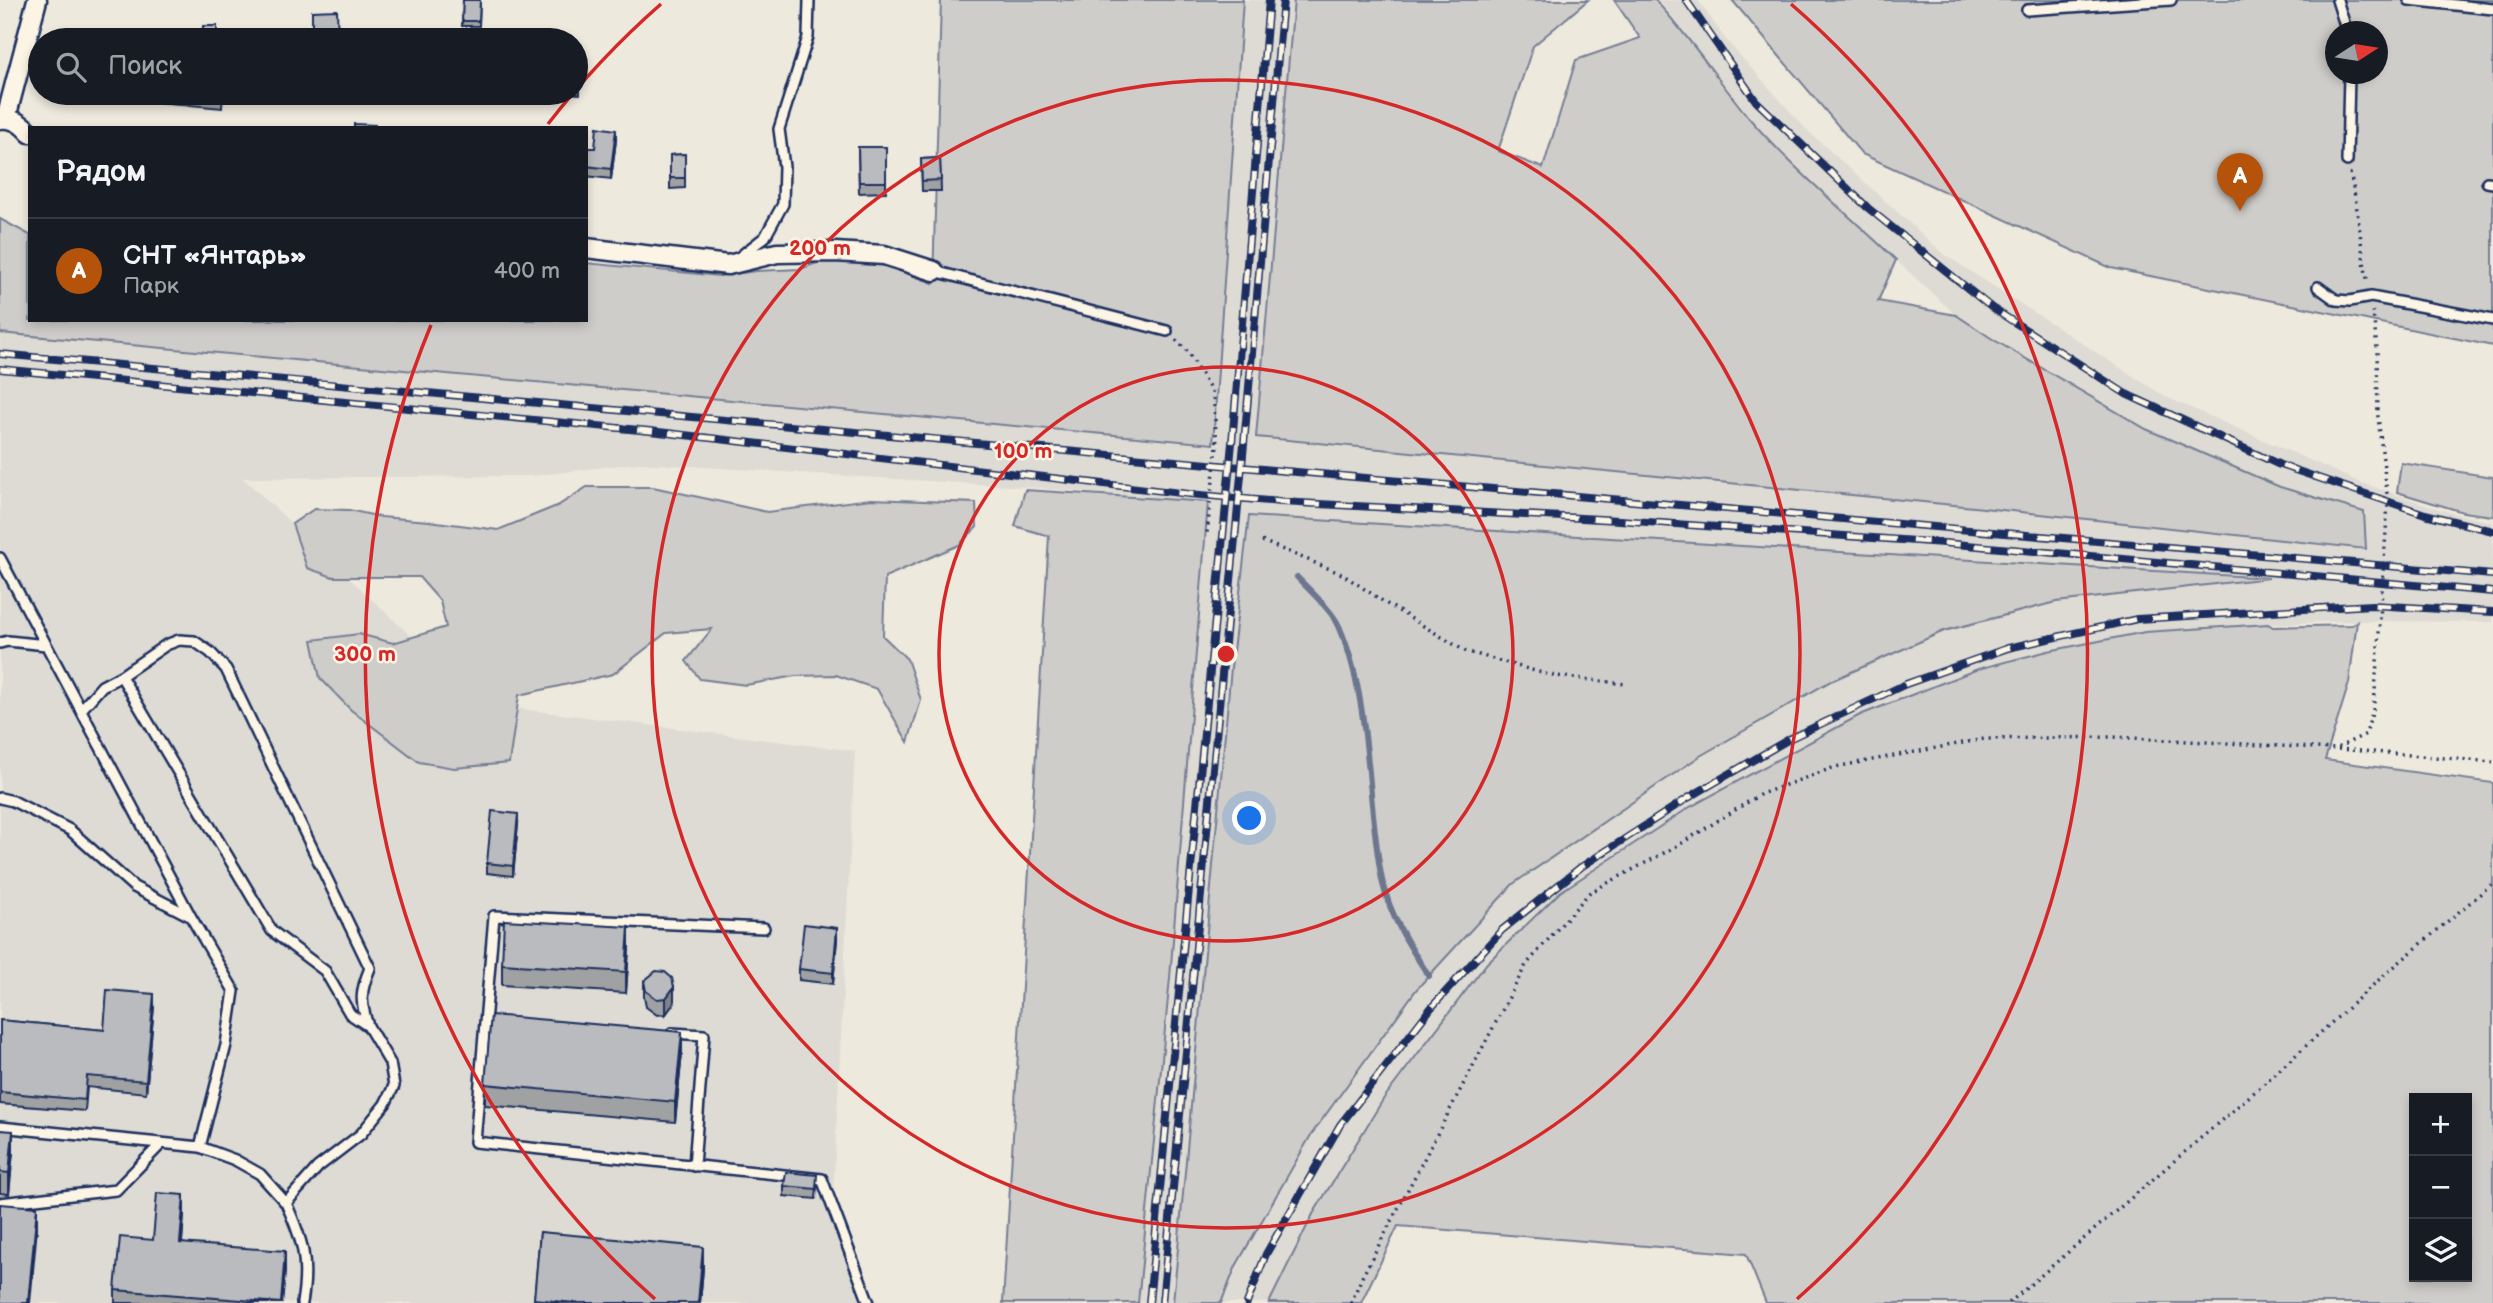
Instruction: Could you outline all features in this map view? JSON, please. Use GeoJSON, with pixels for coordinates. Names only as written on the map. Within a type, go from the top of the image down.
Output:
{"type":"FeatureCollection","features":[{"type":"Feature","properties":{"kind":"street"},"geometry":{"type":"LineString","coordinates":[[29,28],[37,0]]}},
{"type":"Feature","properties":{"kind":"street"},"geometry":{"type":"LineString","coordinates":[[28,32],[3,119],[22,124],[28,131]]}},
{"type":"Feature","properties":{"kind":"street"},"geometry":{"type":"LineString","coordinates":[[588,248],[728,265],[777,253],[884,255],[934,271]]}},
{"type":"Feature","properties":{"kind":"lane"},"geometry":{"type":"LineString","coordinates":[[728,265],[765,237],[783,204],[784,167],[779,129],[808,37],[809,0]]}},
{"type":"Feature","properties":{"kind":"lane"},"geometry":{"type":"LineString","coordinates":[[2027,10],[2171,0]]}},
{"type":"Feature","properties":{"kind":"lane"},"geometry":{"type":"LineString","coordinates":[[2337,0],[2344,21]]}},
{"type":"Feature","properties":{"kind":"lane"},"geometry":{"type":"LineString","coordinates":[[2409,0],[2493,9]]}},
{"type":"Feature","properties":{"kind":"lane"},"geometry":{"type":"LineString","coordinates":[[2347,161],[2350,84]]}},
{"type":"Feature","properties":{"kind":"lane"},"geometry":{"type":"LineString","coordinates":[[934,271],[1167,331]]}},
{"type":"Feature","properties":{"kind":"lane"},"geometry":{"type":"LineString","coordinates":[[2318,287],[2336,300],[2350,301],[2371,297],[2493,320]]}},
{"type":"Feature","properties":{"kind":"lane"},"geometry":{"type":"LineString","coordinates":[[0,558],[191,917],[234,991],[226,1045],[200,1147]]}},
{"type":"Feature","properties":{"kind":"lane"},"geometry":{"type":"LineString","coordinates":[[81,710],[102,686],[166,645],[179,640],[194,640],[209,652],[226,669],[370,968],[362,987],[361,1003],[368,1026],[390,1063],[394,1086],[385,1104],[361,1134],[318,1167],[286,1203]]}},
{"type":"Feature","properties":{"kind":"lane"},"geometry":{"type":"LineString","coordinates":[[0,643],[8,641],[46,645]]}},
{"type":"Feature","properties":{"kind":"lane"},"geometry":{"type":"LineString","coordinates":[[121,676],[272,931],[325,971],[350,1014],[368,1026]]}},
{"type":"Feature","properties":{"kind":"lane"},"geometry":{"type":"LineString","coordinates":[[0,798],[70,830],[134,887],[191,917]]}},
{"type":"Feature","properties":{"kind":"lane"},"geometry":{"type":"LineString","coordinates":[[764,928],[494,916],[475,1142],[821,1179],[869,1303]]}},
{"type":"Feature","properties":{"kind":"lane"},"geometry":{"type":"LineString","coordinates":[[485,1021],[499,1022]]}},
{"type":"Feature","properties":{"kind":"lane"},"geometry":{"type":"LineString","coordinates":[[663,1032],[704,1035],[694,1166]]}},
{"type":"Feature","properties":{"kind":"lane"},"geometry":{"type":"LineString","coordinates":[[0,1127],[200,1147],[235,1160],[260,1174],[286,1203],[302,1237],[306,1280],[302,1303]]}},
{"type":"Feature","properties":{"kind":"lane"},"geometry":{"type":"LineString","coordinates":[[0,1203],[116,1191],[162,1143]]}},
{"type":"Feature","properties":{"kind":"path"},"geometry":{"type":"LineString","coordinates":[[2335,748],[2366,734],[2374,706],[2388,502],[2378,417],[2377,349],[2371,297],[2361,250],[2355,193],[2347,161]]}},
{"type":"Feature","properties":{"kind":"path"},"geometry":{"type":"LineString","coordinates":[[1167,331],[1188,352],[1213,394],[1217,445],[1207,533]]}},
{"type":"Feature","properties":{"kind":"path"},"geometry":{"type":"LineString","coordinates":[[1262,541],[1342,574],[1465,651],[1549,674],[1626,684]]}},
{"type":"Feature","properties":{"kind":"path"},"geometry":{"type":"LineString","coordinates":[[1351,1303],[1368,1264],[1526,965],[1589,893],[1677,846],[1760,794],[1835,767],[1984,739],[2114,737],[2335,748],[2493,762]]}},
{"type":"Feature","properties":{"kind":"path"},"geometry":{"type":"LineString","coordinates":[[2009,1303],[2493,883]]}},
{"type":"Feature","properties":{"kind":"shaded area"},"geometry":{"type":"Polygon","coordinates":[[[941,0],[1243,0],[1213,444],[0,333],[0,219],[28,234],[28,322],[588,322],[588,263],[720,276],[800,269],[849,252],[933,283],[941,0]]]}},
{"type":"Feature","properties":{"kind":"shaded area"},"geometry":{"type":"Polygon","coordinates":[[[1243,0],[1294,0],[1256,437],[1974,507],[2364,513],[2280,487],[2146,429],[1956,315],[1808,180],[1749,117],[1659,0],[1698,0],[1726,40],[1808,131],[1945,255],[2164,396],[2359,482],[2451,513],[2493,522],[2493,622],[2357,621],[2145,632],[2048,651],[1978,669],[1860,715],[1690,807],[1560,892],[1487,963],[1384,1098],[1313,1214],[1270,1303],[1221,1303],[1236,1266],[1311,1136],[1416,990],[1513,884],[1700,756],[1830,682],[1944,631],[2056,602],[2263,579],[1249,516],[1174,1303],[1138,1303],[1170,978],[1208,503],[1025,487],[638,463],[531,476],[243,478],[483,704],[855,751],[833,1197],[863,1303],[0,1303],[0,333],[1213,444],[1243,0]]]}},
{"type":"Feature","properties":{"kind":"shaded area"},"geometry":{"type":"Polygon","coordinates":[[[1294,0],[1588,0],[1533,46],[1498,151],[1543,168],[1576,60],[1640,38],[1614,0],[1655,0],[1766,137],[1896,260],[1878,301],[1956,315],[2146,429],[2280,487],[2364,512],[2366,549],[1974,507],[1256,437],[1294,0]]]}},
{"type":"Feature","properties":{"kind":"shaded area"},"geometry":{"type":"Polygon","coordinates":[[[1732,0],[2493,0],[2493,346],[2111,268],[1862,154],[1732,0]]]}},
{"type":"Feature","properties":{"kind":"shaded area"},"geometry":{"type":"Polygon","coordinates":[[[2401,463],[2493,477],[2493,516],[2463,512],[2397,492],[2401,463]]]}},
{"type":"Feature","properties":{"kind":"shaded area"},"geometry":{"type":"Polygon","coordinates":[[[587,487],[653,487],[767,512],[871,499],[976,503],[977,527],[959,545],[885,577],[883,636],[907,659],[921,700],[908,742],[877,689],[836,675],[795,676],[746,685],[700,679],[686,661],[712,629],[666,633],[613,674],[519,695],[509,763],[454,768],[419,762],[351,710],[320,678],[312,640],[359,634],[393,643],[446,627],[440,601],[419,577],[333,577],[307,568],[292,524],[314,509],[349,510],[381,517],[498,530],[559,505],[587,487]]]}},
{"type":"Feature","properties":{"kind":"shaded area"},"geometry":{"type":"Polygon","coordinates":[[[1025,490],[1208,502],[1170,978],[1138,1303],[1003,1303],[1049,536],[1015,526],[1025,490]]]}},
{"type":"Feature","properties":{"kind":"shaded area"},"geometry":{"type":"Polygon","coordinates":[[[1249,516],[2269,578],[2056,602],[1944,631],[1831,681],[1700,756],[1513,884],[1416,990],[1311,1135],[1236,1266],[1221,1303],[1173,1303],[1231,668],[1249,516]]]}},
{"type":"Feature","properties":{"kind":"shaded area"},"geometry":{"type":"Polygon","coordinates":[[[2357,621],[2349,683],[2325,760],[2493,783],[2493,1303],[1766,1303],[1746,1254],[1398,1226],[1361,1303],[1269,1303],[1313,1214],[1384,1098],[1487,963],[1560,892],[1690,807],[1860,715],[1978,669],[2048,651],[2145,632],[2268,624],[2273,627],[2352,625],[2357,621]]]}},
{"type":"Feature","properties":{"kind":"building"},"geometry":{"type":"Polygon","coordinates":[[[463,0],[480,0],[479,21],[462,21],[463,0]]]}},
{"type":"Feature","properties":{"kind":"building"},"geometry":{"type":"Polygon","coordinates":[[[337,10],[338,28],[312,28],[312,11],[337,10]]]}},
{"type":"Feature","properties":{"kind":"building"},"geometry":{"type":"Polygon","coordinates":[[[354,124],[375,125],[375,126],[354,124]]]}},
{"type":"Feature","properties":{"kind":"building"},"geometry":{"type":"Polygon","coordinates":[[[597,127],[616,130],[611,169],[588,166],[588,148],[595,148],[597,127]]]}},
{"type":"Feature","properties":{"kind":"building"},"geometry":{"type":"Polygon","coordinates":[[[858,147],[886,147],[886,182],[859,182],[858,147]]]}},
{"type":"Feature","properties":{"kind":"building"},"geometry":{"type":"Polygon","coordinates":[[[685,154],[685,178],[670,178],[670,155],[685,154]]]}},
{"type":"Feature","properties":{"kind":"building"},"geometry":{"type":"Polygon","coordinates":[[[940,158],[941,180],[922,181],[921,159],[940,158]]]}},
{"type":"Feature","properties":{"kind":"building"},"geometry":{"type":"Polygon","coordinates":[[[492,811],[518,814],[513,866],[487,863],[492,811]]]}},
{"type":"Feature","properties":{"kind":"building"},"geometry":{"type":"Polygon","coordinates":[[[504,920],[629,927],[626,972],[502,964],[504,920]]]}},
{"type":"Feature","properties":{"kind":"building"},"geometry":{"type":"Polygon","coordinates":[[[804,924],[837,928],[833,973],[799,969],[804,924]]]}},
{"type":"Feature","properties":{"kind":"building"},"geometry":{"type":"Polygon","coordinates":[[[656,971],[665,972],[672,978],[674,987],[666,998],[657,999],[646,991],[644,981],[656,971]]]}},
{"type":"Feature","properties":{"kind":"building"},"geometry":{"type":"Polygon","coordinates":[[[107,990],[154,994],[146,1081],[87,1076],[85,1100],[0,1092],[0,1020],[104,1030],[107,990]]]}},
{"type":"Feature","properties":{"kind":"building"},"geometry":{"type":"Polygon","coordinates":[[[491,1015],[682,1032],[675,1102],[485,1084],[491,1015]]]}},
{"type":"Feature","properties":{"kind":"building"},"geometry":{"type":"Polygon","coordinates":[[[0,1130],[13,1131],[9,1173],[0,1172],[0,1130]]]}},
{"type":"Feature","properties":{"kind":"building"},"geometry":{"type":"Polygon","coordinates":[[[786,1172],[817,1175],[816,1189],[784,1186],[786,1172]]]}},
{"type":"Feature","properties":{"kind":"building"},"geometry":{"type":"Polygon","coordinates":[[[157,1193],[184,1195],[180,1243],[285,1251],[281,1303],[115,1290],[120,1237],[153,1240],[157,1193]]]}},
{"type":"Feature","properties":{"kind":"building"},"geometry":{"type":"Polygon","coordinates":[[[0,1204],[37,1207],[28,1303],[0,1303],[0,1204]]]}},
{"type":"Feature","properties":{"kind":"building"},"geometry":{"type":"Polygon","coordinates":[[[540,1232],[703,1247],[698,1303],[575,1303],[534,1299],[540,1232]]]}},
{"type":"Feature","properties":{"kind":"waterway"},"geometry":{"type":"LineString","coordinates":[[1297,577],[1336,620],[1350,655],[1363,718],[1377,849],[1385,893],[1407,942],[1429,976]]}},
{"type":"Feature","properties":{"kind":"railway"},"geometry":{"type":"LineString","coordinates":[[1149,1303],[1232,443],[1269,0]]}},
{"type":"Feature","properties":{"kind":"railway"},"geometry":{"type":"LineString","coordinates":[[1162,1303],[1244,444],[1283,0]]}},
{"type":"Feature","properties":{"kind":"railway"},"geometry":{"type":"LineString","coordinates":[[1686,0],[1756,101],[1868,208],[1992,308],[2126,394],[2280,465],[2425,514],[2493,531]]}},
{"type":"Feature","properties":{"kind":"railway"},"geometry":{"type":"LineString","coordinates":[[0,354],[1285,471],[2493,575]]}},
{"type":"Feature","properties":{"kind":"railway"},"geometry":{"type":"LineString","coordinates":[[0,369],[650,431],[1189,494],[1944,543],[2493,592]]}},
{"type":"Feature","properties":{"kind":"railway"},"geometry":{"type":"LineString","coordinates":[[1247,1303],[1266,1254],[1340,1125],[1431,1008],[1502,930],[1581,867],[1688,798],[1791,738],[1906,684],[2008,648],[2137,619],[2372,605],[2493,612]]}},
{"type":"Feature","properties":{"kind":"place","name":"СНТ «Янтарь»"},"geometry":{"type":"Point","coordinates":[2240,211]}}]}
